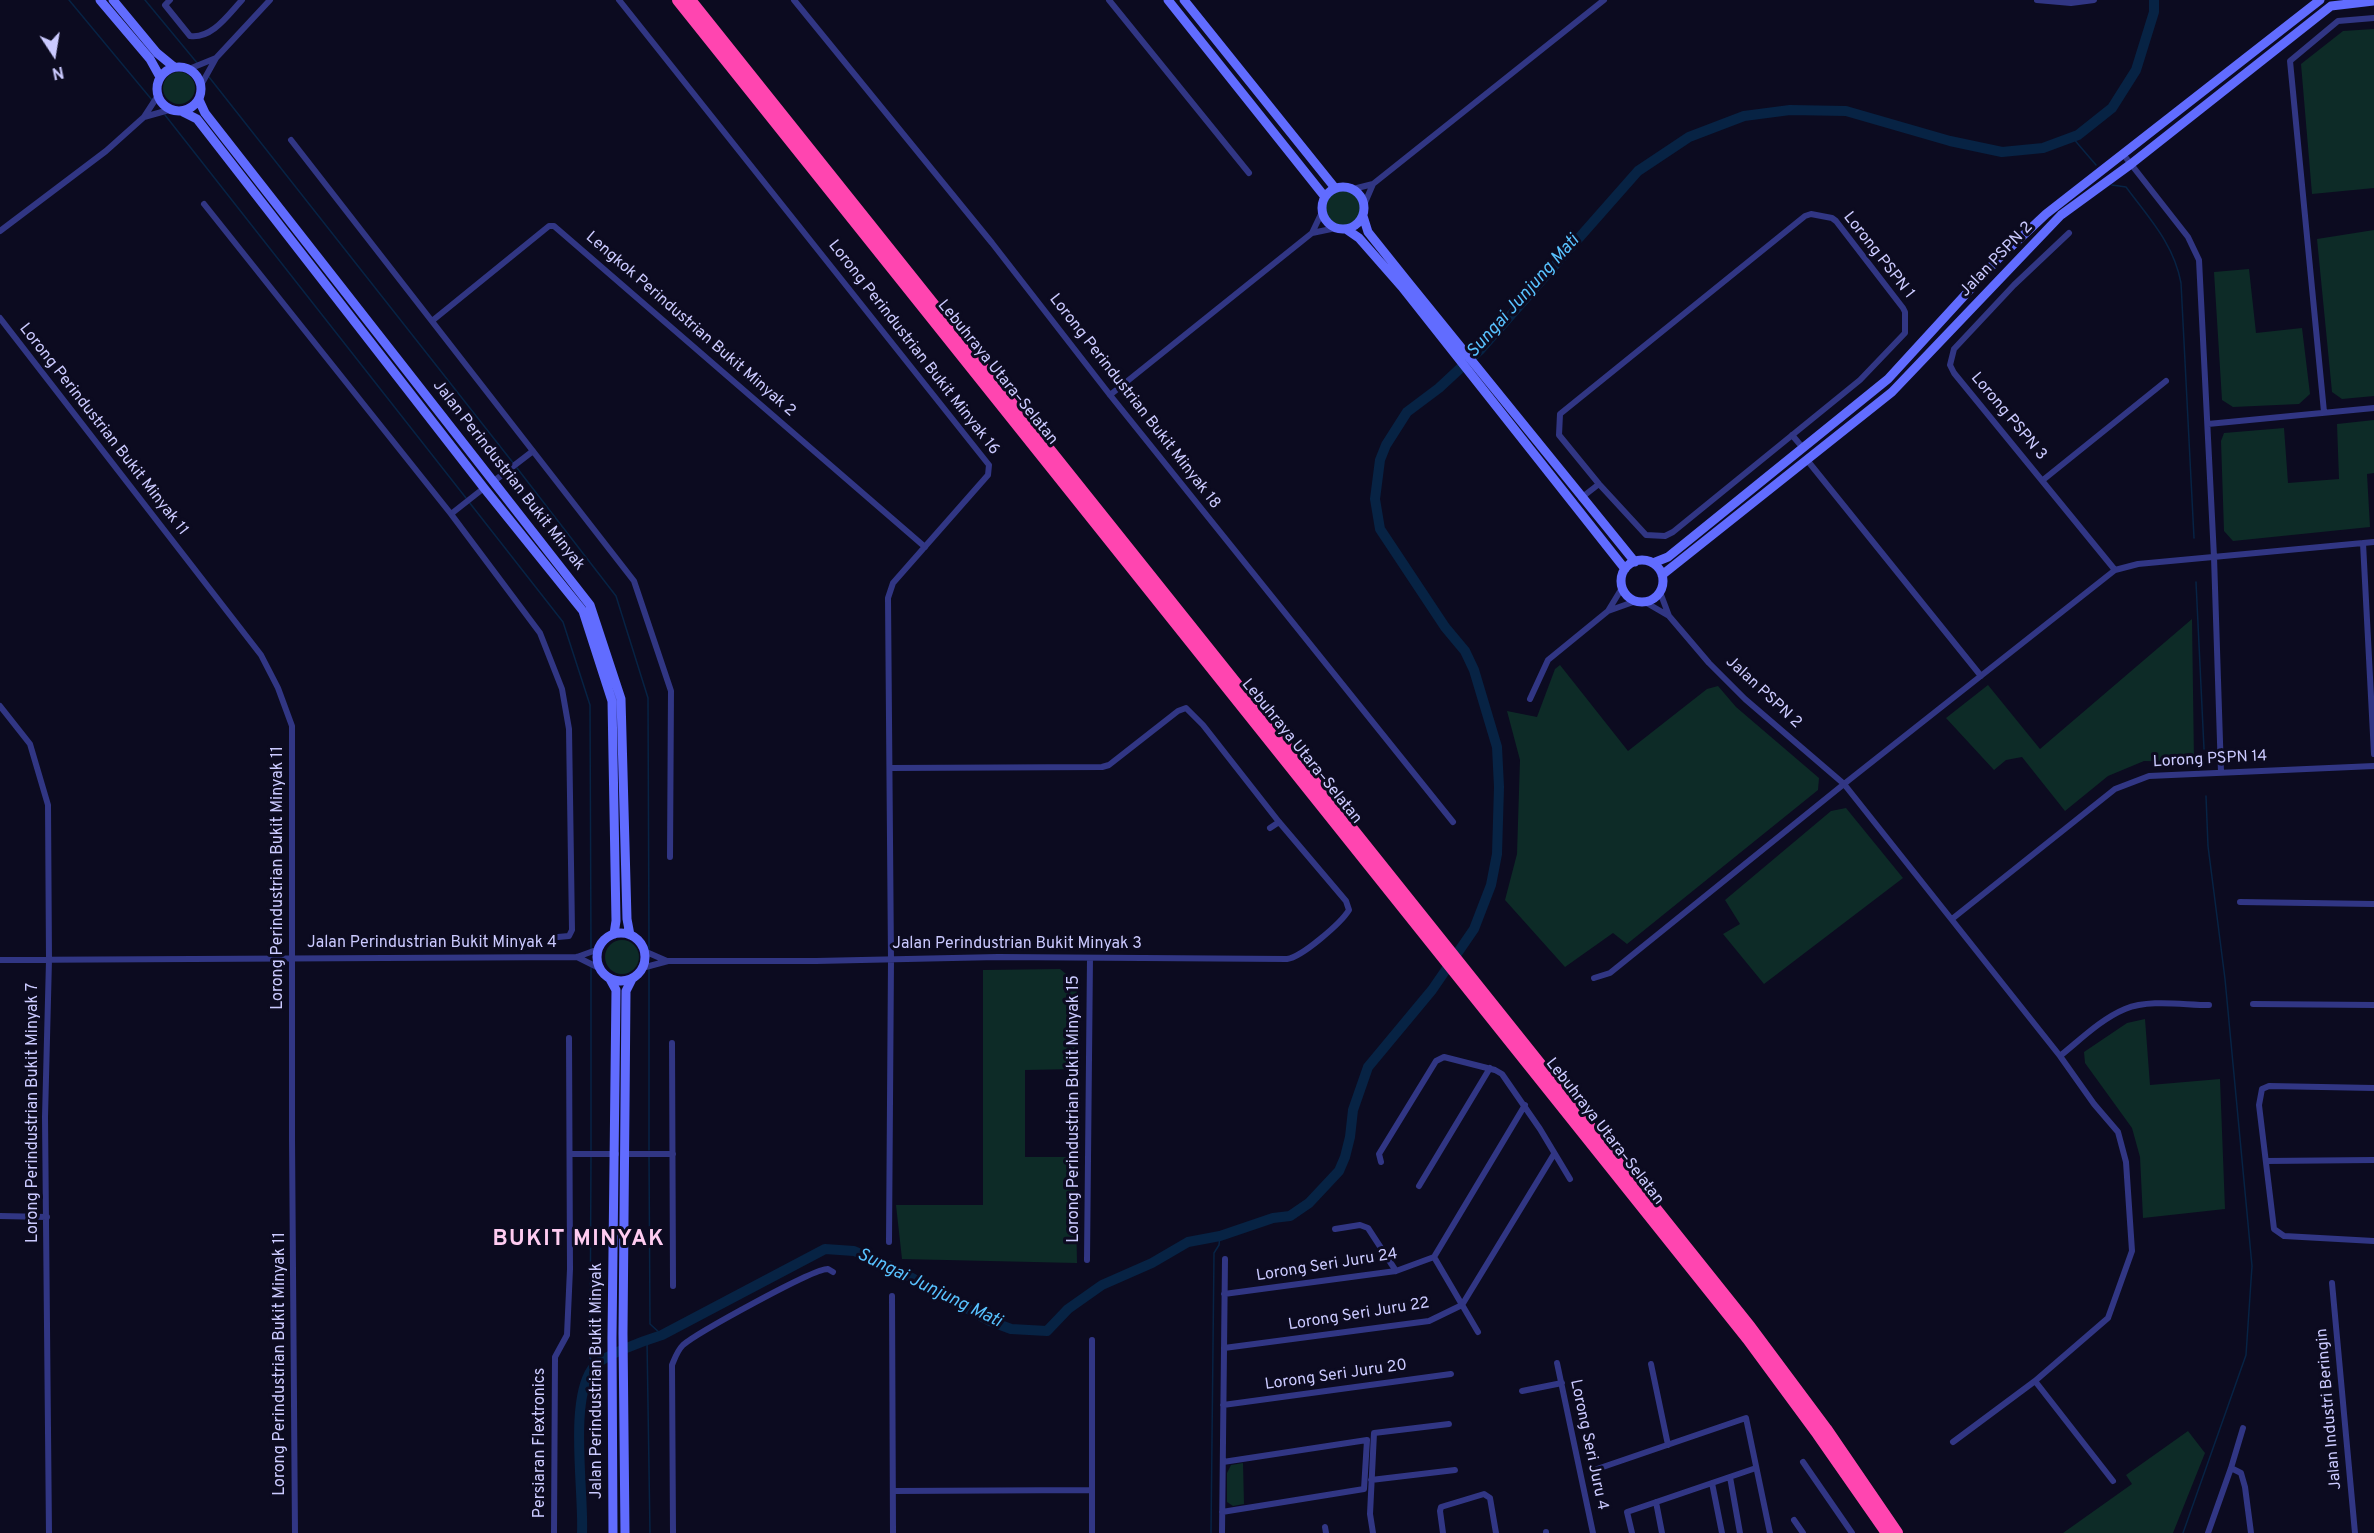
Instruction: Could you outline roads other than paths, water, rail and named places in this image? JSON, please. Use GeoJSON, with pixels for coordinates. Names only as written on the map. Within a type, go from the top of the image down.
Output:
{"type":"FeatureCollection","features":[{"type":"Feature","properties":{"kind":"highway","name":"Lebuhraya Utara–Selatan"},"geometry":{"type":"LineString","coordinates":[[678,0],[1767,1350],[1826,1429],[1897,1533]]}},
{"type":"Feature","properties":{"kind":"highway","name":"Lebuhraya Utara–Selatan"},"geometry":{"type":"LineString","coordinates":[[690,0],[1446,952]]}},
{"type":"Feature","properties":{"kind":"highway","name":"Lebuhraya Utara–Selatan"},"geometry":{"type":"LineString","coordinates":[[1462,971],[1748,1339],[1887,1533]]}},
{"type":"Feature","properties":{"kind":"main road"},"geometry":{"type":"LineString","coordinates":[[100,0],[150,59],[160,77]]}},
{"type":"Feature","properties":{"kind":"main road"},"geometry":{"type":"LineString","coordinates":[[113,0],[157,53],[174,68]]}},
{"type":"Feature","properties":{"kind":"main road"},"geometry":{"type":"LineString","coordinates":[[1168,0],[1325,197]]}},
{"type":"Feature","properties":{"kind":"main road"},"geometry":{"type":"LineString","coordinates":[[1184,0],[1335,188]]}},
{"type":"Feature","properties":{"kind":"main road","name":"Jalan PSPN 2"},"geometry":{"type":"LineString","coordinates":[[1653,563],[1668,557],[1888,379],[1998,259],[2046,214],[2320,0]]}},
{"type":"Feature","properties":{"kind":"main road","name":"Jalan PSPN 2"},"geometry":{"type":"LineString","coordinates":[[1662,575],[1892,392],[2061,215],[2131,164],[2331,6],[2374,1]]}},
{"type":"Feature","properties":{"kind":"main road"},"geometry":{"type":"LineString","coordinates":[[174,68],[192,68],[203,82],[199,100],[183,112],[163,112],[156,99],[160,77],[174,68]]}},
{"type":"Feature","properties":{"kind":"main road","name":"Jalan Perindustrian Bukit Minyak"},"geometry":{"type":"LineString","coordinates":[[199,100],[205,113],[496,479],[590,605],[621,699],[627,919],[630,935]]}},
{"type":"Feature","properties":{"kind":"main road","name":"Jalan Perindustrian Bukit Minyak"},"geometry":{"type":"LineString","coordinates":[[183,112],[197,118],[481,490],[583,611],[612,700],[616,921],[614,934]]}},
{"type":"Feature","properties":{"kind":"main road"},"geometry":{"type":"LineString","coordinates":[[1363,216],[1356,225],[1346,229],[1336,228],[1325,219],[1322,212],[1325,197],[1335,188],[1341,187],[1353,189],[1362,199],[1363,216],[1368,232],[1462,348],[1481,380],[1625,569]]}},
{"type":"Feature","properties":{"kind":"main road"},"geometry":{"type":"LineString","coordinates":[[1346,229],[1359,238],[1402,287],[1456,356],[1481,380],[1635,562]]}},
{"type":"Feature","properties":{"kind":"main road"},"geometry":{"type":"LineString","coordinates":[[1641,560],[1653,563],[1662,575],[1663,587],[1651,600],[1640,602],[1630,598],[1622,588],[1621,582],[1625,569],[1641,560]]}},
{"type":"Feature","properties":{"kind":"main road"},"geometry":{"type":"LineString","coordinates":[[614,934],[630,935],[637,939],[648,952],[647,967],[632,979],[624,981],[610,979],[594,965],[597,961],[593,951],[614,934]]}},
{"type":"Feature","properties":{"kind":"main road","name":"Jalan Perindustrian Bukit Minyak"},"geometry":{"type":"LineString","coordinates":[[610,979],[616,990],[621,1154],[625,1533]]}},
{"type":"Feature","properties":{"kind":"main road","name":"Jalan Perindustrian Bukit Minyak"},"geometry":{"type":"LineString","coordinates":[[613,1533],[612,1338],[626,991],[632,979]]}},
{"type":"Feature","properties":{"kind":"street"},"geometry":{"type":"LineString","coordinates":[[170,0],[165,5],[190,36],[198,38],[214,29],[242,0]]}},
{"type":"Feature","properties":{"kind":"street"},"geometry":{"type":"LineString","coordinates":[[203,82],[216,58],[270,0]]}},
{"type":"Feature","properties":{"kind":"street","name":"Lorong Perindustrian Bukit Minyak 16"},"geometry":{"type":"LineString","coordinates":[[619,0],[987,461],[990,469],[988,476],[893,583],[889,593],[890,1242]]}},
{"type":"Feature","properties":{"kind":"street","name":"Lorong Perindustrian Bukit Minyak 18"},"geometry":{"type":"LineString","coordinates":[[794,0],[992,243],[1110,395],[1453,822]]}},
{"type":"Feature","properties":{"kind":"street"},"geometry":{"type":"LineString","coordinates":[[1109,0],[1249,173]]}},
{"type":"Feature","properties":{"kind":"street"},"geometry":{"type":"LineString","coordinates":[[1353,189],[1373,184],[1604,0]]}},
{"type":"Feature","properties":{"kind":"street"},"geometry":{"type":"LineString","coordinates":[[2037,0],[2071,3],[2094,0]]}},
{"type":"Feature","properties":{"kind":"street"},"geometry":{"type":"LineString","coordinates":[[2324,412],[2290,61],[2338,21],[2374,18]]}},
{"type":"Feature","properties":{"kind":"street"},"geometry":{"type":"LineString","coordinates":[[192,68],[216,58]]}},
{"type":"Feature","properties":{"kind":"street"},"geometry":{"type":"LineString","coordinates":[[0,231],[106,151],[144,117],[156,99]]}},
{"type":"Feature","properties":{"kind":"street"},"geometry":{"type":"LineString","coordinates":[[144,117],[163,112]]}},
{"type":"Feature","properties":{"kind":"street"},"geometry":{"type":"LineString","coordinates":[[291,140],[432,321],[530,452],[634,580],[671,692],[670,857]]}},
{"type":"Feature","properties":{"kind":"street"},"geometry":{"type":"LineString","coordinates":[[2123,154],[2188,237],[2199,260],[2214,557],[2221,772]]}},
{"type":"Feature","properties":{"kind":"street"},"geometry":{"type":"LineString","coordinates":[[1364,205],[1373,184]]}},
{"type":"Feature","properties":{"kind":"street"},"geometry":{"type":"LineString","coordinates":[[204,204],[454,512],[540,633],[562,689],[569,729],[572,930],[569,936],[558,937]]}},
{"type":"Feature","properties":{"kind":"street"},"geometry":{"type":"LineString","coordinates":[[1110,395],[1312,233],[1322,212]]}},
{"type":"Feature","properties":{"kind":"street","name":"Lorong PSPN 1"},"geometry":{"type":"LineString","coordinates":[[1811,214],[1832,218],[1836,221],[1903,308],[1905,333],[1860,380],[1665,536],[1646,535],[1641,532],[1599,484],[1559,435],[1560,414],[1563,410],[1805,216],[1811,214]]}},
{"type":"Feature","properties":{"kind":"street","name":"Lengkok Perindustrian Bukit Minyak 2"},"geometry":{"type":"LineString","coordinates":[[432,321],[549,226],[554,226],[925,546]]}},
{"type":"Feature","properties":{"kind":"street"},"geometry":{"type":"LineString","coordinates":[[1312,233],[1336,228]]}},
{"type":"Feature","properties":{"kind":"street","name":"Lorong PSPN 3"},"geometry":{"type":"LineString","coordinates":[[2069,233],[2014,285],[1954,349],[1950,365],[1954,374],[2115,570]]}},
{"type":"Feature","properties":{"kind":"street"},"geometry":{"type":"LineString","coordinates":[[2003,274],[2014,285]]}},
{"type":"Feature","properties":{"kind":"street","name":"Lorong Perindustrian Bukit Minyak 11"},"geometry":{"type":"LineString","coordinates":[[0,318],[261,655],[278,688],[292,726],[295,1533]]}},
{"type":"Feature","properties":{"kind":"street"},"geometry":{"type":"LineString","coordinates":[[2043,480],[2166,381]]}},
{"type":"Feature","properties":{"kind":"street"},"geometry":{"type":"LineString","coordinates":[[2208,424],[2374,408]]}},
{"type":"Feature","properties":{"kind":"street"},"geometry":{"type":"LineString","coordinates":[[1792,435],[1803,448]]}},
{"type":"Feature","properties":{"kind":"street"},"geometry":{"type":"LineString","coordinates":[[496,479],[530,452]]}},
{"type":"Feature","properties":{"kind":"street"},"geometry":{"type":"LineString","coordinates":[[1807,460],[1981,676]]}},
{"type":"Feature","properties":{"kind":"street"},"geometry":{"type":"LineString","coordinates":[[1581,498],[1599,484]]}},
{"type":"Feature","properties":{"kind":"street"},"geometry":{"type":"LineString","coordinates":[[454,512],[481,490]]}},
{"type":"Feature","properties":{"kind":"street"},"geometry":{"type":"LineString","coordinates":[[1594,978],[1610,973],[2115,570],[2138,564],[2374,542]]}},
{"type":"Feature","properties":{"kind":"street"},"geometry":{"type":"LineString","coordinates":[[2363,543],[2374,754]]}},
{"type":"Feature","properties":{"kind":"street"},"geometry":{"type":"LineString","coordinates":[[1530,699],[1548,660],[1608,611],[1622,588]]}},
{"type":"Feature","properties":{"kind":"street"},"geometry":{"type":"LineString","coordinates":[[1660,592],[1669,616]]}},
{"type":"Feature","properties":{"kind":"street"},"geometry":{"type":"LineString","coordinates":[[1608,611],[1640,602],[1669,616]]}},
{"type":"Feature","properties":{"kind":"street","name":"Jalan PSPN 2"},"geometry":{"type":"LineString","coordinates":[[1669,616],[1709,663],[1745,699],[1844,784],[2118,1132],[2126,1162],[2132,1251],[2108,1318],[2035,1381],[1953,1442]]}},
{"type":"Feature","properties":{"kind":"street","name":"Lorong Perindustrian Bukit Minyak 7"},"geometry":{"type":"LineString","coordinates":[[0,708],[30,744],[48,805],[49,960],[45,1117],[49,1533]]}},
{"type":"Feature","properties":{"kind":"street"},"geometry":{"type":"LineString","coordinates":[[890,768],[1102,767],[1109,765],[1178,711],[1186,708],[1203,725],[1279,822],[1270,828]]}},
{"type":"Feature","properties":{"kind":"street","name":"Lorong PSPN 14"},"geometry":{"type":"LineString","coordinates":[[1952,919],[2115,789],[2149,776],[2374,766]]}},
{"type":"Feature","properties":{"kind":"street","name":"Jalan Perindustrian Bukit Minyak 3"},"geometry":{"type":"LineString","coordinates":[[668,961],[1292,958],[1342,919],[1349,910],[1346,901],[1279,822]]}},
{"type":"Feature","properties":{"kind":"street"},"geometry":{"type":"LineString","coordinates":[[2240,902],[2374,904]]}},
{"type":"Feature","properties":{"kind":"street"},"geometry":{"type":"LineString","coordinates":[[577,957],[593,951]]}},
{"type":"Feature","properties":{"kind":"street"},"geometry":{"type":"LineString","coordinates":[[648,952],[668,961]]}},
{"type":"Feature","properties":{"kind":"street"},"geometry":{"type":"LineString","coordinates":[[577,957],[594,965]]}},
{"type":"Feature","properties":{"kind":"street","name":"Jalan Perindustrian Bukit Minyak 4"},"geometry":{"type":"LineString","coordinates":[[0,960],[577,957]]}},
{"type":"Feature","properties":{"kind":"street","name":"Lorong Perindustrian Bukit Minyak 15"},"geometry":{"type":"LineString","coordinates":[[1087,1260],[1090,958]]}},
{"type":"Feature","properties":{"kind":"street"},"geometry":{"type":"LineString","coordinates":[[647,967],[668,961]]}},
{"type":"Feature","properties":{"kind":"street"},"geometry":{"type":"LineString","coordinates":[[2253,1004],[2374,1005]]}},
{"type":"Feature","properties":{"kind":"street"},"geometry":{"type":"LineString","coordinates":[[2060,1056],[2110,1017],[2126,1009],[2145,1005],[2209,1005]]}},
{"type":"Feature","properties":{"kind":"street"},"geometry":{"type":"LineString","coordinates":[[570,1038],[570,1154],[673,1154]]}},
{"type":"Feature","properties":{"kind":"street"},"geometry":{"type":"LineString","coordinates":[[672,1043],[673,1286]]}},
{"type":"Feature","properties":{"kind":"street"},"geometry":{"type":"LineString","coordinates":[[1381,1162],[1379,1154],[1438,1059],[1444,1058],[1490,1068],[1502,1074],[1525,1105],[1570,1179]]}},
{"type":"Feature","properties":{"kind":"street"},"geometry":{"type":"LineString","coordinates":[[1419,1186],[1490,1068]]}},
{"type":"Feature","properties":{"kind":"street"},"geometry":{"type":"LineString","coordinates":[[2374,1088],[2269,1086],[2262,1089],[2259,1105],[2273,1226],[2277,1233],[2284,1236],[2374,1241]]}},
{"type":"Feature","properties":{"kind":"street"},"geometry":{"type":"LineString","coordinates":[[1478,1332],[1434,1257],[1525,1105]]}},
{"type":"Feature","properties":{"kind":"street","name":"Persiaran Flextronics"},"geometry":{"type":"LineString","coordinates":[[554,1533],[555,1353],[565,1343],[567,1335],[570,1154]]}},
{"type":"Feature","properties":{"kind":"street"},"geometry":{"type":"LineString","coordinates":[[1462,1305],[1554,1154]]}},
{"type":"Feature","properties":{"kind":"street"},"geometry":{"type":"LineString","coordinates":[[2266,1161],[2374,1160]]}},
{"type":"Feature","properties":{"kind":"street"},"geometry":{"type":"LineString","coordinates":[[0,1216],[46,1217]]}},
{"type":"Feature","properties":{"kind":"street"},"geometry":{"type":"LineString","coordinates":[[1335,1229],[1360,1225],[1368,1228],[1396,1271]]}},
{"type":"Feature","properties":{"kind":"street","name":"Lorong Seri Juru 24"},"geometry":{"type":"LineString","coordinates":[[1224,1294],[1396,1271],[1434,1257]]}},
{"type":"Feature","properties":{"kind":"street"},"geometry":{"type":"LineString","coordinates":[[1222,1533],[1225,1259]]}},
{"type":"Feature","properties":{"kind":"street"},"geometry":{"type":"LineString","coordinates":[[673,1533],[672,1365],[680,1348],[692,1338],[820,1269],[833,1272]]}},
{"type":"Feature","properties":{"kind":"street","name":"Jalan Industri Beringin"},"geometry":{"type":"LineString","coordinates":[[2332,1283],[2355,1533]]}},
{"type":"Feature","properties":{"kind":"street"},"geometry":{"type":"LineString","coordinates":[[892,1296],[893,1533]]}},
{"type":"Feature","properties":{"kind":"street","name":"Lorong Seri Juru 22"},"geometry":{"type":"LineString","coordinates":[[1224,1348],[1429,1321],[1462,1305]]}},
{"type":"Feature","properties":{"kind":"street"},"geometry":{"type":"LineString","coordinates":[[1092,1340],[1092,1533]]}},
{"type":"Feature","properties":{"kind":"street","name":"Lorong Seri Juru 4"},"geometry":{"type":"LineString","coordinates":[[1557,1363],[1593,1533]]}},
{"type":"Feature","properties":{"kind":"street"},"geometry":{"type":"LineString","coordinates":[[1651,1364],[1668,1445]]}},
{"type":"Feature","properties":{"kind":"street","name":"Lorong Seri Juru 20"},"geometry":{"type":"LineString","coordinates":[[1223,1405],[1452,1374]]}},
{"type":"Feature","properties":{"kind":"street"},"geometry":{"type":"LineString","coordinates":[[2035,1381],[2113,1481]]}},
{"type":"Feature","properties":{"kind":"street"},"geometry":{"type":"LineString","coordinates":[[1522,1391],[1562,1383]]}},
{"type":"Feature","properties":{"kind":"street"},"geometry":{"type":"LineString","coordinates":[[1596,1469],[1746,1418],[1770,1533]]}},
{"type":"Feature","properties":{"kind":"street"},"geometry":{"type":"LineString","coordinates":[[1373,1533],[1370,1514],[1374,1433],[1449,1424]]}},
{"type":"Feature","properties":{"kind":"street"},"geometry":{"type":"LineString","coordinates":[[2208,1533],[2243,1428]]}},
{"type":"Feature","properties":{"kind":"street"},"geometry":{"type":"LineString","coordinates":[[1222,1512],[1364,1489],[1367,1440],[1223,1462]]}},
{"type":"Feature","properties":{"kind":"street"},"geometry":{"type":"LineString","coordinates":[[1803,1462],[1852,1533]]}},
{"type":"Feature","properties":{"kind":"street"},"geometry":{"type":"LineString","coordinates":[[1632,1533],[1628,1512],[1756,1468]]}},
{"type":"Feature","properties":{"kind":"street"},"geometry":{"type":"LineString","coordinates":[[2231,1468],[2241,1473],[2251,1533]]}},
{"type":"Feature","properties":{"kind":"street"},"geometry":{"type":"LineString","coordinates":[[1371,1480],[1455,1470]]}},
{"type":"Feature","properties":{"kind":"street"},"geometry":{"type":"LineString","coordinates":[[1730,1477],[1740,1533]]}},
{"type":"Feature","properties":{"kind":"street"},"geometry":{"type":"LineString","coordinates":[[1712,1483],[1722,1533]]}},
{"type":"Feature","properties":{"kind":"street"},"geometry":{"type":"LineString","coordinates":[[893,1491],[1092,1490]]}},
{"type":"Feature","properties":{"kind":"street"},"geometry":{"type":"LineString","coordinates":[[1443,1533],[1441,1507],[1484,1494],[1490,1498],[1496,1533]]}},
{"type":"Feature","properties":{"kind":"street"},"geometry":{"type":"LineString","coordinates":[[1656,1502],[1662,1533]]}},
{"type":"Feature","properties":{"kind":"street"},"geometry":{"type":"LineString","coordinates":[[1794,1520],[1803,1533]]}},
{"type":"Feature","properties":{"kind":"waterway"},"geometry":{"type":"LineString","coordinates":[[69,0],[152,100]]}},
{"type":"Feature","properties":{"kind":"waterway"},"geometry":{"type":"LineString","coordinates":[[145,0],[198,64]]}},
{"type":"Feature","properties":{"kind":"waterway","name":"Sungai Junjung Mati"},"geometry":{"type":"LineString","coordinates":[[582,1533],[579,1425],[585,1384],[592,1369],[613,1354],[662,1335],[825,1249],[854,1251],[890,1266],[990,1321],[1011,1329],[1047,1331],[1068,1309],[1102,1285],[1152,1263],[1188,1242],[1220,1236],[1273,1218],[1290,1216],[1309,1203],[1339,1171],[1350,1137],[1353,1110],[1368,1067],[1432,990],[1474,929],[1491,885],[1497,854],[1499,787],[1497,747],[1474,670],[1465,651],[1445,627],[1380,529],[1375,499],[1380,460],[1386,445],[1407,412],[1439,388],[1481,349],[1638,171],[1689,137],[1744,116],[1790,110],[1846,111],[1950,141],[2002,152],[2043,148],[2078,135],[2112,108],[2136,70],[2154,12],[2154,0]]}},
{"type":"Feature","properties":{"kind":"waterway"},"geometry":{"type":"LineString","coordinates":[[209,77],[514,464]]}},
{"type":"Feature","properties":{"kind":"waterway"},"geometry":{"type":"LineString","coordinates":[[165,115],[466,498]]}},
{"type":"Feature","properties":{"kind":"waterway"},"geometry":{"type":"LineString","coordinates":[[2072,137],[2096,165]]}},
{"type":"Feature","properties":{"kind":"waterway"},"geometry":{"type":"LineString","coordinates":[[2112,185],[2126,187],[2167,244],[2178,269],[2181,283],[2194,538]]}},
{"type":"Feature","properties":{"kind":"waterway"},"geometry":{"type":"LineString","coordinates":[[517,468],[616,596],[648,698],[649,949]]}},
{"type":"Feature","properties":{"kind":"waterway"},"geometry":{"type":"LineString","coordinates":[[469,502],[563,622],[590,705],[591,949]]}},
{"type":"Feature","properties":{"kind":"waterway"},"geometry":{"type":"LineString","coordinates":[[2196,582],[2204,749]]}},
{"type":"Feature","properties":{"kind":"waterway"},"geometry":{"type":"LineString","coordinates":[[2183,1533],[2246,1355],[2252,1266],[2225,979],[2208,846],[2206,796]]}},
{"type":"Feature","properties":{"kind":"waterway"},"geometry":{"type":"LineString","coordinates":[[591,966],[591,1150]]}},
{"type":"Feature","properties":{"kind":"waterway"},"geometry":{"type":"LineString","coordinates":[[649,969],[649,1150]]}},
{"type":"Feature","properties":{"kind":"waterway"},"geometry":{"type":"LineString","coordinates":[[591,1155],[590,1358],[596,1365]]}},
{"type":"Feature","properties":{"kind":"waterway"},"geometry":{"type":"LineString","coordinates":[[649,1155],[650,1324],[662,1335]]}},
{"type":"Feature","properties":{"kind":"waterway"},"geometry":{"type":"LineString","coordinates":[[1211,1533],[1214,1253],[1219,1245],[1220,1236]]}},
{"type":"Feature","properties":{"kind":"waterway"},"geometry":{"type":"LineString","coordinates":[[647,1340],[650,1533]]}},
{"type":"Feature","properties":{"kind":"district","name":"BUKIT MINYAK"},"geometry":{"type":"Point","coordinates":[579,1241]}}]}
